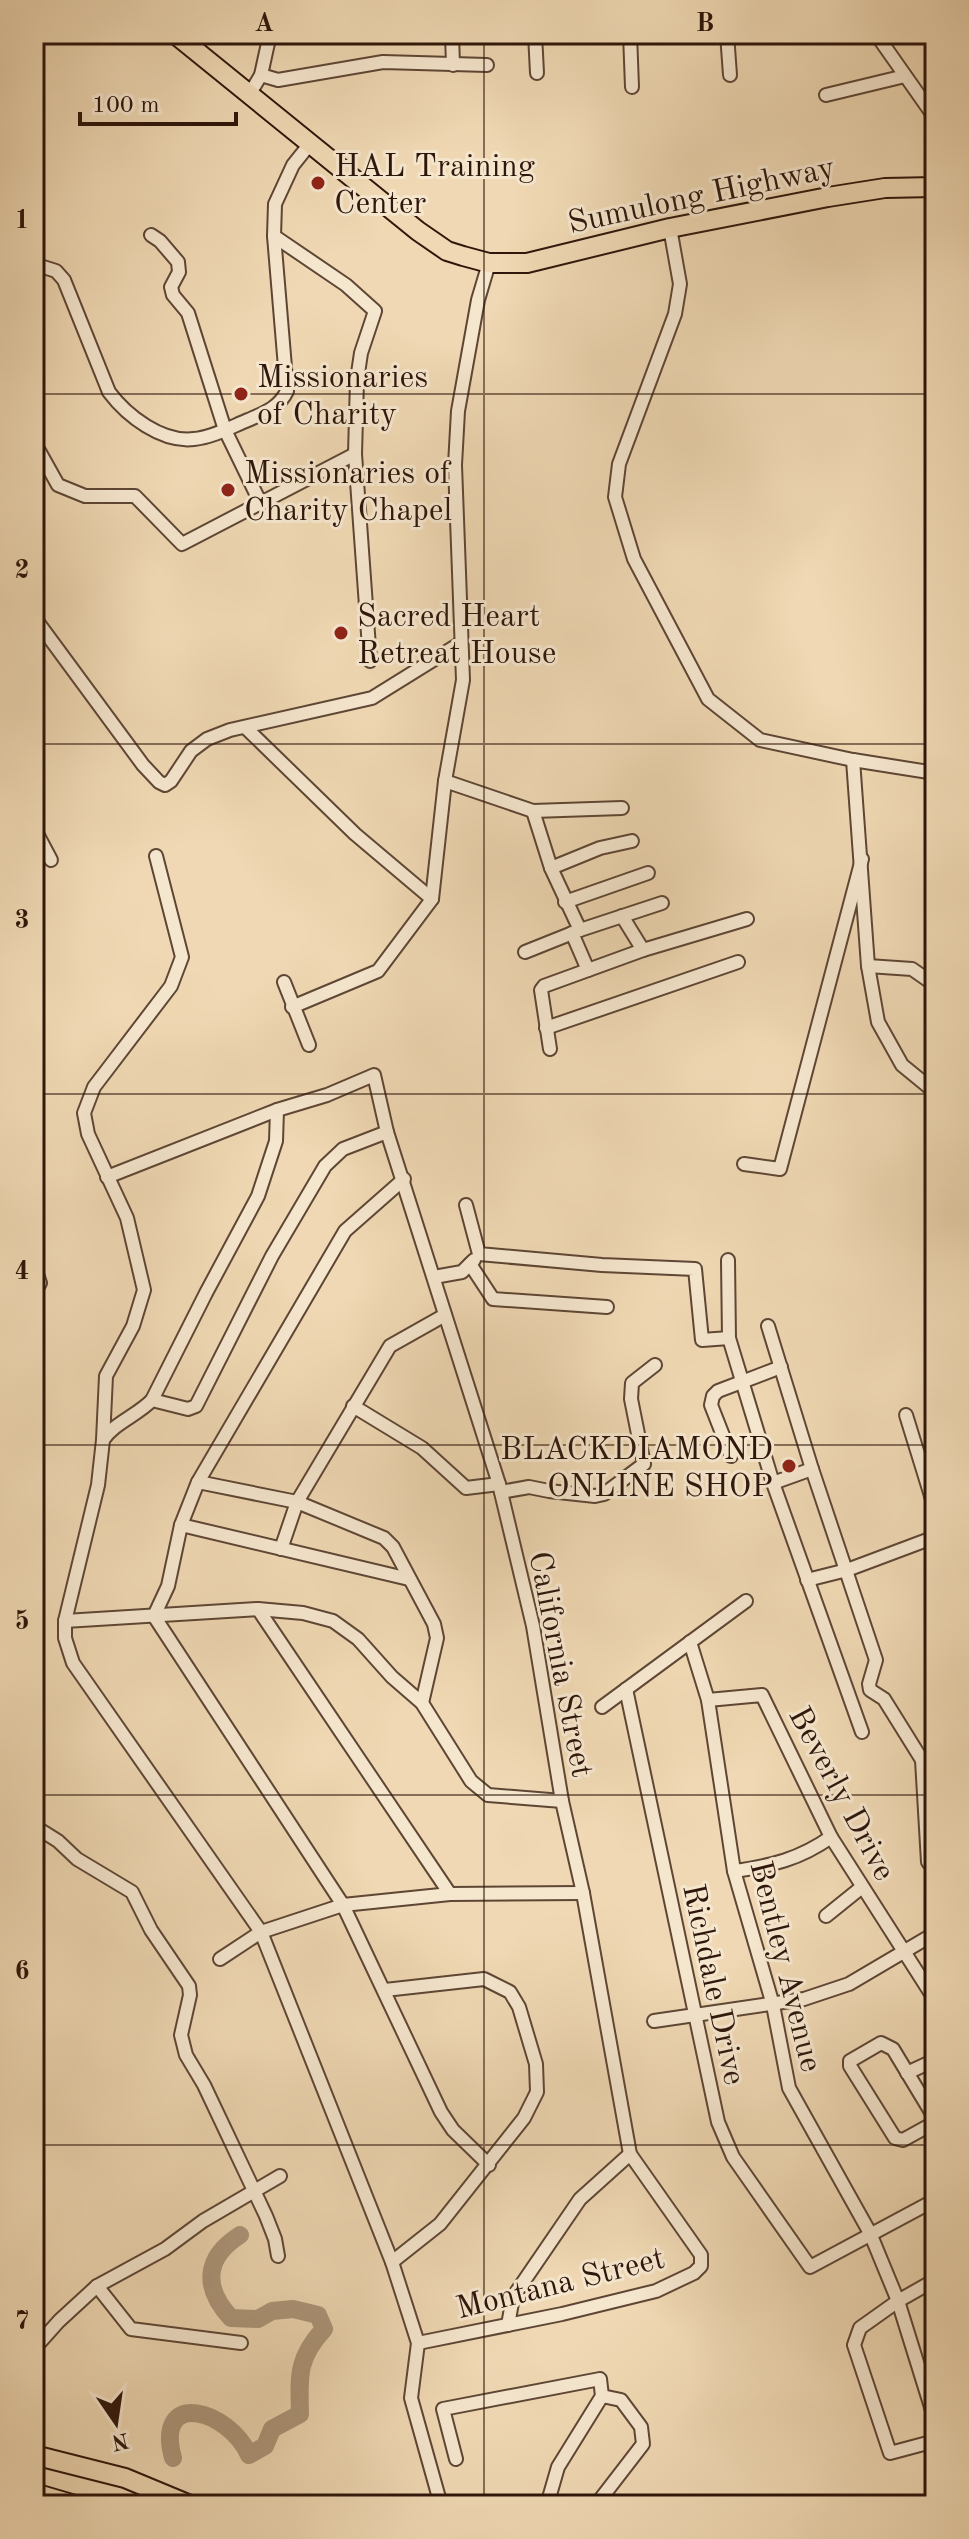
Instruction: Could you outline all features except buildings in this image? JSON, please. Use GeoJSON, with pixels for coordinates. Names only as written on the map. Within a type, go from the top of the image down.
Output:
{"type":"FeatureCollection","features":[{"type":"Feature","properties":{"kind":"main road","name":"Sumulong Highway"},"geometry":{"type":"LineString","coordinates":[[175,34],[418,231],[447,251],[489,263],[527,263],[670,228],[828,197],[885,188],[935,187]]}},
{"type":"Feature","properties":{"kind":"main road"},"geometry":{"type":"LineString","coordinates":[[34,2455],[125,2478],[190,2505]]}},
{"type":"Feature","properties":{"kind":"main road"},"geometry":{"type":"LineString","coordinates":[[34,2493],[75,2505]]}},
{"type":"Feature","properties":{"kind":"street"},"geometry":{"type":"LineString","coordinates":[[249,95],[261,75],[270,34]]}},
{"type":"Feature","properties":{"kind":"street"},"geometry":{"type":"LineString","coordinates":[[452,34],[453,65]]}},
{"type":"Feature","properties":{"kind":"street"},"geometry":{"type":"LineString","coordinates":[[535,34],[537,73]]}},
{"type":"Feature","properties":{"kind":"street"},"geometry":{"type":"LineString","coordinates":[[630,34],[632,87]]}},
{"type":"Feature","properties":{"kind":"street"},"geometry":{"type":"LineString","coordinates":[[727,34],[730,75]]}},
{"type":"Feature","properties":{"kind":"street"},"geometry":{"type":"LineString","coordinates":[[876,34],[935,118]]}},
{"type":"Feature","properties":{"kind":"street"},"geometry":{"type":"LineString","coordinates":[[261,75],[278,80],[383,62],[487,65]]}},
{"type":"Feature","properties":{"kind":"street"},"geometry":{"type":"LineString","coordinates":[[826,95],[905,76]]}},
{"type":"Feature","properties":{"kind":"street"},"geometry":{"type":"LineString","coordinates":[[34,264],[56,271],[64,280],[109,392],[121,408],[139,423],[182,439],[199,438],[225,430],[276,406],[287,391],[274,236],[275,204],[293,165],[309,145]]}},
{"type":"Feature","properties":{"kind":"street"},"geometry":{"type":"LineString","coordinates":[[670,228],[680,284],[675,314],[619,464],[615,497],[634,559],[708,699],[760,740],[853,760],[935,773]]}},
{"type":"Feature","properties":{"kind":"street"},"geometry":{"type":"LineString","coordinates":[[151,235],[178,262],[179,272],[171,291],[188,313],[225,430],[261,504]]}},
{"type":"Feature","properties":{"kind":"street"},"geometry":{"type":"LineString","coordinates":[[274,236],[346,285],[375,311],[361,353],[357,380],[355,454],[370,661]]}},
{"type":"Feature","properties":{"kind":"street"},"geometry":{"type":"LineString","coordinates":[[292,1007],[378,971],[432,899],[445,781],[463,680],[459,644],[455,465],[458,411],[478,300],[489,263]]}},
{"type":"Feature","properties":{"kind":"street"},"geometry":{"type":"LineString","coordinates":[[34,442],[58,485],[85,496],[135,496],[182,544],[355,454]]}},
{"type":"Feature","properties":{"kind":"street"},"geometry":{"type":"LineString","coordinates":[[34,617],[143,765],[161,784],[171,781],[191,751],[207,739],[245,727],[372,698],[459,644]]}},
{"type":"Feature","properties":{"kind":"street"},"geometry":{"type":"LineString","coordinates":[[245,727],[355,834],[432,899]]}},
{"type":"Feature","properties":{"kind":"street"},"geometry":{"type":"LineString","coordinates":[[853,760],[868,966],[878,1022],[902,1065],[935,1092]]}},
{"type":"Feature","properties":{"kind":"street"},"geometry":{"type":"LineString","coordinates":[[445,781],[533,811],[622,808]]}},
{"type":"Feature","properties":{"kind":"street"},"geometry":{"type":"LineString","coordinates":[[533,811],[588,970]]}},
{"type":"Feature","properties":{"kind":"street"},"geometry":{"type":"LineString","coordinates":[[34,828],[51,860]]}},
{"type":"Feature","properties":{"kind":"street"},"geometry":{"type":"LineString","coordinates":[[551,868],[600,848],[632,841]]}},
{"type":"Feature","properties":{"kind":"street"},"geometry":{"type":"LineString","coordinates":[[156,856],[182,957],[171,986],[94,1087],[84,1113],[88,1134],[127,1218],[144,1290],[133,1326],[106,1376],[98,1485],[65,1621],[65,1638],[73,1663],[261,1932],[392,2262],[418,2343],[411,2398],[441,2505]]}},
{"type":"Feature","properties":{"kind":"street"},"geometry":{"type":"LineString","coordinates":[[744,1164],[780,1169],[862,859]]}},
{"type":"Feature","properties":{"kind":"street"},"geometry":{"type":"LineString","coordinates":[[565,902],[648,873]]}},
{"type":"Feature","properties":{"kind":"street"},"geometry":{"type":"LineString","coordinates":[[525,952],[576,931],[662,903]]}},
{"type":"Feature","properties":{"kind":"street"},"geometry":{"type":"LineString","coordinates":[[622,916],[643,950]]}},
{"type":"Feature","properties":{"kind":"street"},"geometry":{"type":"LineString","coordinates":[[550,1049],[541,990],[544,986],[643,950],[747,919]]}},
{"type":"Feature","properties":{"kind":"street"},"geometry":{"type":"LineString","coordinates":[[546,1028],[738,962]]}},
{"type":"Feature","properties":{"kind":"street"},"geometry":{"type":"LineString","coordinates":[[868,966],[912,969],[935,985]]}},
{"type":"Feature","properties":{"kind":"street"},"geometry":{"type":"LineString","coordinates":[[284,982],[309,1045]]}},
{"type":"Feature","properties":{"kind":"street","name":"California Street"},"geometry":{"type":"LineString","coordinates":[[277,1110],[327,1095],[374,1075],[387,1132],[500,1488],[533,1626],[562,1801],[583,1893],[630,2154],[701,2255]]}},
{"type":"Feature","properties":{"kind":"street"},"geometry":{"type":"LineString","coordinates":[[103,1440],[152,1400],[258,1196],[276,1141],[277,1110],[107,1177]]}},
{"type":"Feature","properties":{"kind":"street"},"geometry":{"type":"LineString","coordinates":[[152,1400],[188,1409],[196,1406],[272,1256],[325,1166],[343,1149],[387,1132]]}},
{"type":"Feature","properties":{"kind":"street"},"geometry":{"type":"LineString","coordinates":[[154,1616],[168,1586],[181,1525],[198,1482],[345,1231],[404,1179]]}},
{"type":"Feature","properties":{"kind":"street"},"geometry":{"type":"LineString","coordinates":[[466,1205],[475,1259],[493,1299],[607,1307]]}},
{"type":"Feature","properties":{"kind":"street"},"geometry":{"type":"LineString","coordinates":[[434,1277],[462,1272],[475,1259],[695,1269],[702,1340],[729,1338]]}},
{"type":"Feature","properties":{"kind":"street"},"geometry":{"type":"LineString","coordinates":[[728,1260],[729,1338],[741,1382],[773,1483],[862,1732]]}},
{"type":"Feature","properties":{"kind":"street"},"geometry":{"type":"LineString","coordinates":[[34,1265],[40,1283],[34,1294]]}},
{"type":"Feature","properties":{"kind":"street"},"geometry":{"type":"LineString","coordinates":[[281,1549],[297,1502],[390,1346],[445,1315]]}},
{"type":"Feature","properties":{"kind":"street"},"geometry":{"type":"LineString","coordinates":[[768,1326],[876,1660],[870,1690],[884,1699],[922,1760],[928,1862],[935,1869]]}},
{"type":"Feature","properties":{"kind":"street"},"geometry":{"type":"LineString","coordinates":[[353,1406],[422,1448],[466,1488],[529,1487],[595,1496],[604,1494],[644,1464],[631,1399],[632,1383],[655,1365]]}},
{"type":"Feature","properties":{"kind":"street"},"geometry":{"type":"LineString","coordinates":[[731,1456],[711,1400],[715,1393],[781,1367]]}},
{"type":"Feature","properties":{"kind":"street"},"geometry":{"type":"LineString","coordinates":[[906,1415],[935,1509]]}},
{"type":"Feature","properties":{"kind":"street"},"geometry":{"type":"LineString","coordinates":[[773,1483],[812,1469]]}},
{"type":"Feature","properties":{"kind":"street"},"geometry":{"type":"LineString","coordinates":[[198,1482],[297,1502],[384,1538],[393,1547],[434,1624],[437,1638],[422,1703]]}},
{"type":"Feature","properties":{"kind":"street"},"geometry":{"type":"LineString","coordinates":[[181,1525],[409,1579]]}},
{"type":"Feature","properties":{"kind":"street"},"geometry":{"type":"LineString","coordinates":[[807,1580],[847,1570],[935,1537]]}},
{"type":"Feature","properties":{"kind":"street"},"geometry":{"type":"LineString","coordinates":[[602,1707],[746,1601]]}},
{"type":"Feature","properties":{"kind":"street"},"geometry":{"type":"LineString","coordinates":[[65,1621],[258,1609],[303,1613],[333,1621],[358,1639],[392,1677],[422,1703],[471,1781],[488,1795],[562,1801]]}},
{"type":"Feature","properties":{"kind":"street"},"geometry":{"type":"LineString","coordinates":[[258,1609],[450,1894]]}},
{"type":"Feature","properties":{"kind":"street"},"geometry":{"type":"LineString","coordinates":[[154,1616],[343,1905],[441,2112],[453,2130],[489,2165]]}},
{"type":"Feature","properties":{"kind":"street","name":"Bentley Avenue"},"geometry":{"type":"LineString","coordinates":[[690,1642],[708,1700],[734,1871],[773,2005],[789,2088],[870,2233],[898,2301],[935,2420]]}},
{"type":"Feature","properties":{"kind":"street","name":"Richdale Drive"},"geometry":{"type":"LineString","coordinates":[[626,1689],[718,2122],[733,2157],[810,2267],[870,2233]]}},
{"type":"Feature","properties":{"kind":"street","name":"Beverly Drive"},"geometry":{"type":"LineString","coordinates":[[708,1700],[762,1695],[831,1837],[935,2000]]}},
{"type":"Feature","properties":{"kind":"street"},"geometry":{"type":"LineString","coordinates":[[34,1826],[58,1841],[77,1859],[132,1892],[151,1930],[189,1986],[190,1995],[181,2035],[186,2055],[204,2085],[271,2226],[278,2256]]}},
{"type":"Feature","properties":{"kind":"street"},"geometry":{"type":"LineString","coordinates":[[734,1871],[785,1862],[811,1852],[831,1837]]}},
{"type":"Feature","properties":{"kind":"street"},"geometry":{"type":"LineString","coordinates":[[826,1916],[862,1887]]}},
{"type":"Feature","properties":{"kind":"street"},"geometry":{"type":"LineString","coordinates":[[220,1959],[261,1932],[343,1905],[450,1894],[583,1893]]}},
{"type":"Feature","properties":{"kind":"street"},"geometry":{"type":"LineString","coordinates":[[654,2021],[804,1999],[849,1984],[927,1938]]}},
{"type":"Feature","properties":{"kind":"street"},"geometry":{"type":"LineString","coordinates":[[385,1990],[484,1979],[510,1992],[519,2007],[536,2064],[537,2092],[524,2118],[440,2224],[392,2262]]}},
{"type":"Feature","properties":{"kind":"street"},"geometry":{"type":"LineString","coordinates":[[881,2043],[893,2049],[907,2073],[934,2121],[899,2140],[874,2107],[850,2064],[881,2043]]}},
{"type":"Feature","properties":{"kind":"street"},"geometry":{"type":"LineString","coordinates":[[907,2073],[935,2060]]}},
{"type":"Feature","properties":{"kind":"street"},"geometry":{"type":"LineString","coordinates":[[508,2325],[513,2297],[580,2199],[630,2154]]}},
{"type":"Feature","properties":{"kind":"street"},"geometry":{"type":"LineString","coordinates":[[34,2349],[97,2286],[165,2249],[203,2221],[280,2176]]}},
{"type":"Feature","properties":{"kind":"street"},"geometry":{"type":"LineString","coordinates":[[870,2233],[935,2200]]}},
{"type":"Feature","properties":{"kind":"street","name":"Montana Street"},"geometry":{"type":"LineString","coordinates":[[418,2343],[656,2291],[694,2273],[701,2266],[701,2255]]}},
{"type":"Feature","properties":{"kind":"street"},"geometry":{"type":"LineString","coordinates":[[935,2280],[860,2328],[854,2345],[890,2453],[935,2441]]}},
{"type":"Feature","properties":{"kind":"street"},"geometry":{"type":"LineString","coordinates":[[97,2286],[131,2329],[241,2343]]}},
{"type":"Feature","properties":{"kind":"street"},"geometry":{"type":"LineString","coordinates":[[456,2459],[443,2409],[600,2379],[602,2396],[558,2467],[547,2505]]}},
{"type":"Feature","properties":{"kind":"street"},"geometry":{"type":"LineString","coordinates":[[596,2505],[643,2444],[641,2427],[621,2400],[602,2396]]}},
{"type":"Feature","properties":{"kind":"waterway"},"geometry":{"type":"LineString","coordinates":[[173,2458],[170,2436],[174,2422],[183,2414],[196,2413],[226,2427],[239,2439],[249,2455],[265,2446],[272,2429],[300,2414],[304,2359],[324,2329],[318,2315],[293,2309],[272,2311],[258,2319],[231,2318],[216,2296],[212,2274],[219,2253],[240,2235]]}},
{"type":"Feature","properties":{"kind":"place","name":"HAL Training Center"},"geometry":{"type":"Point","coordinates":[318,183]}},
{"type":"Feature","properties":{"kind":"place","name":"Missionaries of Charity"},"geometry":{"type":"Point","coordinates":[241,394]}},
{"type":"Feature","properties":{"kind":"place","name":"Missionaries of Charity Chapel"},"geometry":{"type":"Point","coordinates":[228,490]}},
{"type":"Feature","properties":{"kind":"place","name":"Sacred Heart Retreat House"},"geometry":{"type":"Point","coordinates":[341,633]}},
{"type":"Feature","properties":{"kind":"place","name":"BLACKDIAMOND ONLINE SHOP"},"geometry":{"type":"Point","coordinates":[789,1466]}}]}
